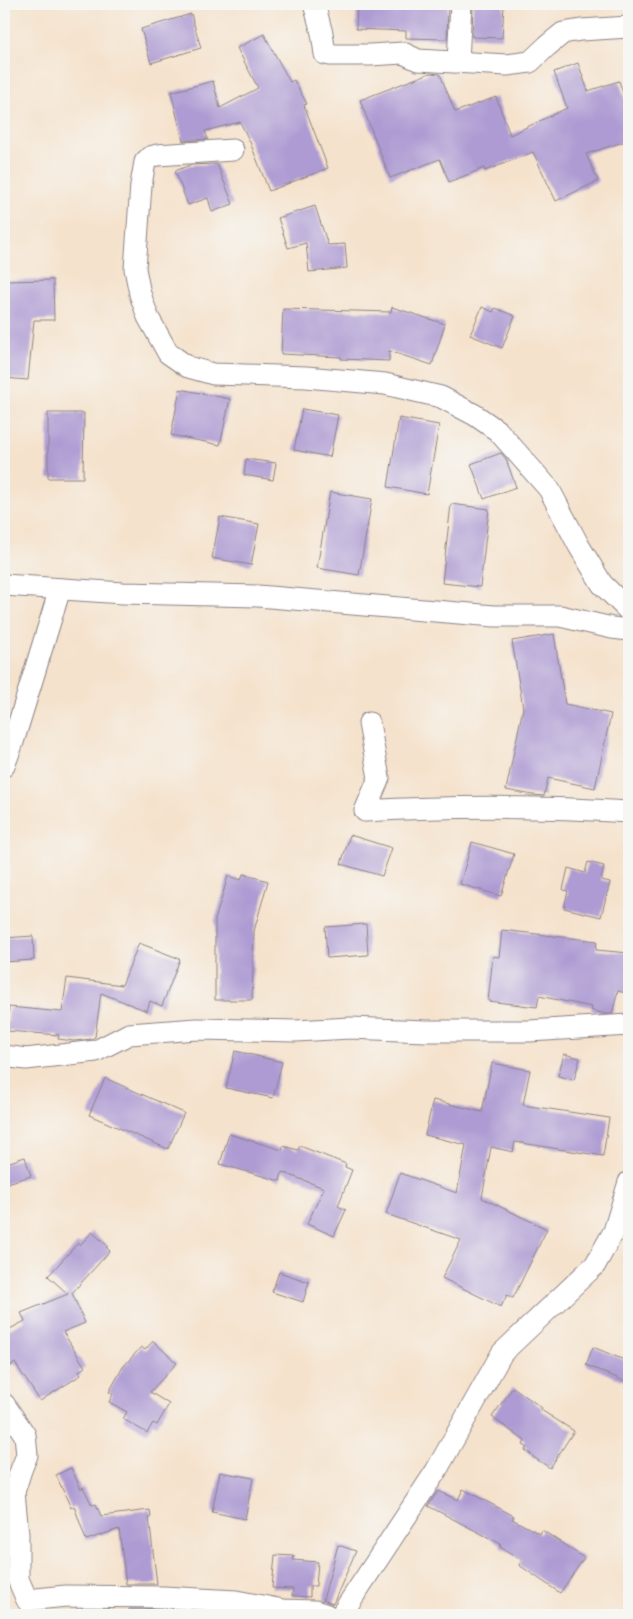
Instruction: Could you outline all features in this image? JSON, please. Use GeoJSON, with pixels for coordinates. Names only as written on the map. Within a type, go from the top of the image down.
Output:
{"type":"FeatureCollection","features":[{"type":"Feature","properties":{"kind":"street"},"geometry":{"type":"LineString","coordinates":[[314,4],[322,33],[325,54],[370,56],[403,53],[418,60],[507,65],[530,62],[564,33],[629,27]]}},
{"type":"Feature","properties":{"kind":"street"},"geometry":{"type":"LineString","coordinates":[[458,61],[461,4]]}},
{"type":"Feature","properties":{"kind":"street"},"geometry":{"type":"LineString","coordinates":[[233,150],[157,155],[150,157],[145,162],[141,185],[135,269],[140,294],[148,317],[168,353],[188,367],[213,374],[306,377],[385,384],[441,397],[475,415],[498,431],[549,489],[578,546],[602,584],[629,611]]}},
{"type":"Feature","properties":{"kind":"street"},"geometry":{"type":"LineString","coordinates":[[4,585],[123,593],[258,596],[494,616],[560,616],[629,630]]}},
{"type":"Feature","properties":{"kind":"street"},"geometry":{"type":"LineString","coordinates":[[4,766],[60,589]]}},
{"type":"Feature","properties":{"kind":"street"},"geometry":{"type":"LineString","coordinates":[[369,723],[379,778],[365,811],[432,807],[578,809],[629,812]]}},
{"type":"Feature","properties":{"kind":"street"},"geometry":{"type":"LineString","coordinates":[[4,1056],[26,1058],[96,1051],[129,1034],[197,1029],[296,1032],[350,1028],[426,1031],[529,1031],[629,1025]]}},
{"type":"Feature","properties":{"kind":"street"},"geometry":{"type":"LineString","coordinates":[[341,1615],[436,1471],[502,1353],[595,1265],[614,1231],[629,1182]]}},
{"type":"Feature","properties":{"kind":"street"},"geometry":{"type":"LineString","coordinates":[[4,1404],[25,1435],[27,1456],[11,1479],[18,1534],[18,1579],[27,1600],[66,1596],[163,1597],[236,1601],[282,1610],[315,1610],[327,1615]]}},
{"type":"Feature","properties":{"kind":"building"},"geometry":{"type":"Polygon","coordinates":[[[357,4],[448,4],[447,39],[406,38],[406,31],[356,29],[357,4]]]}},
{"type":"Feature","properties":{"kind":"building"},"geometry":{"type":"Polygon","coordinates":[[[473,4],[504,4],[502,38],[472,37],[473,4]]]}},
{"type":"Feature","properties":{"kind":"building"},"geometry":{"type":"Polygon","coordinates":[[[191,14],[201,48],[151,63],[141,29],[191,14]]]}},
{"type":"Feature","properties":{"kind":"building"},"geometry":{"type":"Polygon","coordinates":[[[264,34],[290,82],[294,80],[307,104],[304,105],[328,168],[269,191],[240,122],[205,131],[208,139],[183,141],[171,92],[213,81],[220,108],[258,88],[237,48],[264,34]]]}},
{"type":"Feature","properties":{"kind":"building"},"geometry":{"type":"Polygon","coordinates":[[[578,63],[588,91],[619,81],[629,111],[629,140],[586,154],[598,181],[556,201],[533,152],[485,171],[484,168],[449,182],[440,159],[390,178],[360,100],[430,73],[440,74],[455,112],[496,97],[510,135],[567,108],[554,72],[578,63]]]}},
{"type":"Feature","properties":{"kind":"building"},"geometry":{"type":"Polygon","coordinates":[[[217,164],[233,204],[212,212],[208,198],[188,205],[175,171],[190,165],[217,164]]]}},
{"type":"Feature","properties":{"kind":"building"},"geometry":{"type":"Polygon","coordinates":[[[315,206],[328,245],[345,244],[347,268],[309,272],[306,243],[288,248],[278,218],[315,206]]]}},
{"type":"Feature","properties":{"kind":"building"},"geometry":{"type":"Polygon","coordinates":[[[53,280],[54,320],[34,320],[28,380],[4,378],[4,281],[53,280]]]}},
{"type":"Feature","properties":{"kind":"building"},"geometry":{"type":"Polygon","coordinates":[[[392,307],[445,324],[432,365],[389,351],[389,361],[281,354],[283,309],[391,312],[392,307]]]}},
{"type":"Feature","properties":{"kind":"building"},"geometry":{"type":"Polygon","coordinates":[[[482,307],[493,312],[495,308],[515,316],[502,348],[470,335],[482,307]]]}},
{"type":"Feature","properties":{"kind":"building"},"geometry":{"type":"Polygon","coordinates":[[[180,389],[230,399],[220,445],[171,435],[180,389]]]}},
{"type":"Feature","properties":{"kind":"building"},"geometry":{"type":"Polygon","coordinates":[[[302,409],[338,415],[330,457],[294,450],[302,409]]]}},
{"type":"Feature","properties":{"kind":"building"},"geometry":{"type":"Polygon","coordinates":[[[48,413],[84,413],[83,478],[48,478],[48,413]]]}},
{"type":"Feature","properties":{"kind":"building"},"geometry":{"type":"Polygon","coordinates":[[[399,418],[439,425],[427,494],[388,487],[399,418]]]}},
{"type":"Feature","properties":{"kind":"building"},"geometry":{"type":"Polygon","coordinates":[[[501,453],[506,459],[516,487],[484,499],[471,464],[501,453]]]}},
{"type":"Feature","properties":{"kind":"building"},"geometry":{"type":"Polygon","coordinates":[[[246,459],[276,463],[273,480],[244,475],[246,459]]]}},
{"type":"Feature","properties":{"kind":"building"},"geometry":{"type":"Polygon","coordinates":[[[330,492],[372,499],[359,575],[317,568],[330,492]]]}},
{"type":"Feature","properties":{"kind":"building"},"geometry":{"type":"Polygon","coordinates":[[[451,504],[489,509],[480,587],[442,583],[451,504]]]}},
{"type":"Feature","properties":{"kind":"building"},"geometry":{"type":"Polygon","coordinates":[[[220,517],[259,524],[251,565],[212,558],[220,517]]]}},
{"type":"Feature","properties":{"kind":"building"},"geometry":{"type":"Polygon","coordinates":[[[554,634],[565,704],[611,714],[595,788],[548,778],[544,796],[506,790],[523,708],[512,641],[554,634]]]}},
{"type":"Feature","properties":{"kind":"building"},"geometry":{"type":"Polygon","coordinates":[[[350,835],[392,848],[382,876],[341,864],[350,835]]]}},
{"type":"Feature","properties":{"kind":"building"},"geometry":{"type":"Polygon","coordinates":[[[472,842],[514,854],[501,896],[460,884],[472,842]]]}},
{"type":"Feature","properties":{"kind":"building"},"geometry":{"type":"Polygon","coordinates":[[[588,862],[604,866],[601,880],[610,882],[601,917],[564,908],[568,891],[563,890],[568,868],[585,873],[588,862]]]}},
{"type":"Feature","properties":{"kind":"building"},"geometry":{"type":"Polygon","coordinates":[[[243,874],[268,881],[254,931],[252,1000],[215,1000],[215,920],[228,876],[241,880],[243,874]]]}},
{"type":"Feature","properties":{"kind":"building"},"geometry":{"type":"Polygon","coordinates":[[[366,924],[368,955],[327,958],[325,927],[366,924]]]}},
{"type":"Feature","properties":{"kind":"building"},"geometry":{"type":"Polygon","coordinates":[[[502,930],[597,941],[596,950],[629,953],[629,994],[618,991],[612,1014],[591,1010],[592,1007],[539,996],[537,1007],[488,1001],[493,956],[499,957],[502,930]]]}},
{"type":"Feature","properties":{"kind":"building"},"geometry":{"type":"Polygon","coordinates":[[[33,936],[34,960],[4,962],[4,938],[33,936]]]}},
{"type":"Feature","properties":{"kind":"building"},"geometry":{"type":"Polygon","coordinates":[[[139,943],[180,959],[162,1006],[150,1001],[147,1011],[101,993],[95,1037],[92,1039],[74,1041],[58,1039],[59,1035],[7,1031],[9,1007],[62,1012],[67,978],[122,985],[139,943]]]}},
{"type":"Feature","properties":{"kind":"building"},"geometry":{"type":"Polygon","coordinates":[[[235,1051],[282,1062],[273,1098],[226,1088],[235,1051]]]}},
{"type":"Feature","properties":{"kind":"building"},"geometry":{"type":"Polygon","coordinates":[[[564,1054],[580,1058],[574,1080],[558,1076],[564,1054]]]}},
{"type":"Feature","properties":{"kind":"building"},"geometry":{"type":"Polygon","coordinates":[[[492,1063],[530,1070],[523,1105],[609,1118],[603,1156],[515,1142],[513,1152],[491,1147],[482,1198],[547,1229],[513,1298],[507,1295],[501,1307],[442,1278],[461,1240],[386,1214],[400,1173],[457,1193],[466,1145],[425,1135],[433,1100],[482,1112],[492,1063]]]}},
{"type":"Feature","properties":{"kind":"building"},"geometry":{"type":"Polygon","coordinates":[[[105,1078],[184,1113],[168,1149],[89,1115],[105,1078]]]}},
{"type":"Feature","properties":{"kind":"building"},"geometry":{"type":"Polygon","coordinates":[[[229,1134],[282,1150],[283,1146],[298,1150],[300,1146],[346,1164],[345,1167],[352,1170],[338,1206],[346,1210],[334,1236],[307,1224],[324,1188],[282,1172],[280,1181],[220,1164],[229,1134]]]}},
{"type":"Feature","properties":{"kind":"building"},"geometry":{"type":"Polygon","coordinates":[[[25,1157],[31,1176],[4,1184],[4,1164],[25,1157]]]}},
{"type":"Feature","properties":{"kind":"building"},"geometry":{"type":"Polygon","coordinates":[[[92,1232],[108,1246],[106,1247],[110,1251],[72,1293],[85,1323],[63,1332],[85,1367],[79,1371],[81,1375],[40,1401],[15,1363],[4,1369],[4,1332],[25,1321],[21,1313],[68,1294],[48,1276],[78,1243],[80,1245],[92,1232]]]}},
{"type":"Feature","properties":{"kind":"building"},"geometry":{"type":"Polygon","coordinates":[[[279,1272],[309,1282],[303,1302],[272,1292],[279,1272]]]}},
{"type":"Feature","properties":{"kind":"building"},"geometry":{"type":"Polygon","coordinates":[[[153,1341],[177,1363],[150,1392],[169,1404],[157,1425],[153,1423],[147,1433],[123,1419],[127,1412],[109,1402],[113,1394],[109,1392],[123,1367],[141,1347],[145,1350],[153,1341]]]}},
{"type":"Feature","properties":{"kind":"building"},"geometry":{"type":"Polygon","coordinates":[[[593,1347],[629,1362],[629,1369],[624,1381],[586,1365],[593,1347]]]}},
{"type":"Feature","properties":{"kind":"building"},"geometry":{"type":"Polygon","coordinates":[[[513,1387],[542,1408],[541,1410],[574,1431],[550,1468],[525,1450],[527,1447],[523,1445],[525,1441],[492,1417],[513,1387]]]}},
{"type":"Feature","properties":{"kind":"building"},"geometry":{"type":"Polygon","coordinates":[[[71,1468],[81,1489],[83,1487],[92,1505],[96,1504],[101,1516],[150,1510],[151,1517],[149,1518],[157,1584],[126,1584],[119,1529],[86,1540],[74,1506],[71,1508],[56,1475],[71,1468]]]}},
{"type":"Feature","properties":{"kind":"building"},"geometry":{"type":"Polygon","coordinates":[[[220,1472],[253,1478],[245,1519],[212,1512],[220,1472]]]}},
{"type":"Feature","properties":{"kind":"building"},"geometry":{"type":"Polygon","coordinates":[[[463,1489],[514,1516],[512,1519],[540,1534],[542,1530],[584,1558],[560,1593],[519,1565],[522,1560],[500,1547],[501,1544],[428,1506],[438,1491],[458,1500],[463,1489]]]}},
{"type":"Feature","properties":{"kind":"building"},"geometry":{"type":"Polygon","coordinates":[[[338,1545],[356,1551],[333,1604],[323,1600],[338,1545]]]}},
{"type":"Feature","properties":{"kind":"building"},"geometry":{"type":"Polygon","coordinates":[[[275,1555],[294,1556],[293,1560],[318,1562],[316,1586],[310,1586],[310,1597],[292,1596],[293,1589],[272,1588],[275,1555]]]}},
{"type":"Feature","properties":{"kind":"building"},"geometry":{"type":"Polygon","coordinates":[[[129,1609],[161,1609],[161,1615],[130,1615],[129,1609]]]}}]}
